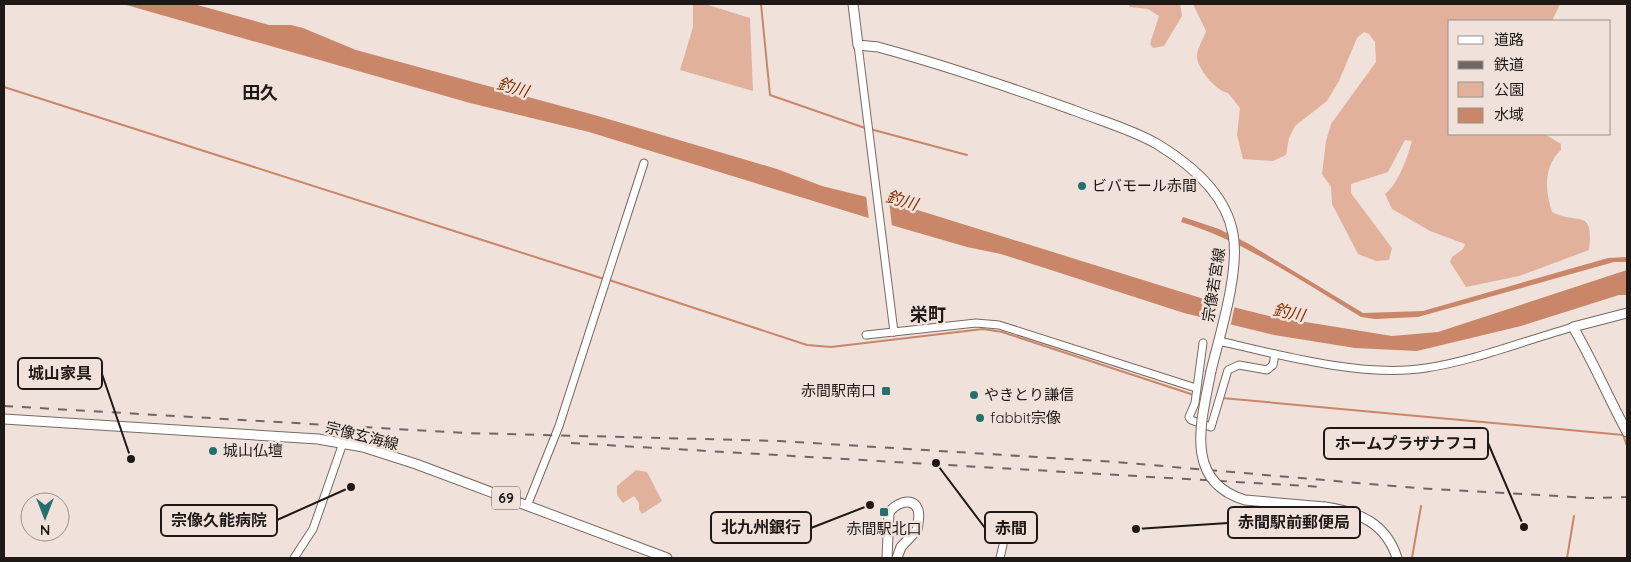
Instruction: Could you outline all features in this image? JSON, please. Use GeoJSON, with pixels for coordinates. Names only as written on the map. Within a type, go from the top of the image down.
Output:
{"type":"FeatureCollection","features":[{"type":"Feature","properties":{"kind":"main road"},"geometry":{"type":"LineString","coordinates":[[853,4],[858,45]]}},
{"type":"Feature","properties":{"kind":"main road","name":"宗像若宮線"},"geometry":{"type":"LineString","coordinates":[[858,45],[878,47],[998,83],[1142,137],[1173,155],[1208,185],[1228,215],[1234,238],[1228,295],[1211,372],[1200,435],[1200,450],[1206,470],[1218,485],[1233,497],[1245,500],[1325,507],[1348,511],[1371,521],[1386,535],[1396,558]]}},
{"type":"Feature","properties":{"kind":"main road"},"geometry":{"type":"LineString","coordinates":[[1627,313],[1573,327],[1596,368],[1611,403],[1627,432]]}},
{"type":"Feature","properties":{"kind":"main road","name":"宗像玄海線"},"geometry":{"type":"LineString","coordinates":[[4,419],[318,439],[343,443],[416,464],[667,558]]}},
{"type":"Feature","properties":{"kind":"main road"},"geometry":{"type":"LineString","coordinates":[[888,558],[889,513],[897,504],[908,502],[915,505],[918,509],[917,530],[901,547],[897,558]]}},
{"type":"Feature","properties":{"kind":"street"},"geometry":{"type":"LineString","coordinates":[[858,45],[894,332]]}},
{"type":"Feature","properties":{"kind":"street"},"geometry":{"type":"LineString","coordinates":[[527,506],[559,426],[644,164]]}},
{"type":"Feature","properties":{"kind":"street"},"geometry":{"type":"LineString","coordinates":[[866,336],[976,323],[999,326],[1196,388]]}},
{"type":"Feature","properties":{"kind":"street"},"geometry":{"type":"LineString","coordinates":[[1219,337],[1275,354],[1376,370],[1407,370],[1447,364],[1573,327]]}},
{"type":"Feature","properties":{"kind":"street"},"geometry":{"type":"LineString","coordinates":[[1203,343],[1195,403],[1189,417],[1191,420],[1211,427],[1228,370],[1239,365],[1267,370],[1273,365],[1275,354]]}},
{"type":"Feature","properties":{"kind":"street"},"geometry":{"type":"LineString","coordinates":[[294,558],[313,529],[343,443]]}},
{"type":"Feature","properties":{"kind":"street"},"geometry":{"type":"LineString","coordinates":[[1000,558],[1003,545]]}},
{"type":"Feature","properties":{"kind":"green space"},"geometry":{"type":"Polygon","coordinates":[[[693,4],[705,4],[750,18],[753,91],[680,70],[693,27],[693,4]]]}},
{"type":"Feature","properties":{"kind":"green space"},"geometry":{"type":"Polygon","coordinates":[[[1128,4],[1180,4],[1182,16],[1164,46],[1153,48],[1150,44],[1159,16],[1148,9],[1130,7],[1128,4]]]}},
{"type":"Feature","properties":{"kind":"green space"},"geometry":{"type":"Polygon","coordinates":[[[1193,4],[1560,4],[1552,20],[1448,20],[1448,135],[1544,135],[1561,144],[1561,150],[1548,171],[1547,187],[1552,212],[1586,222],[1589,227],[1590,236],[1589,250],[1519,276],[1466,287],[1450,262],[1452,257],[1463,249],[1465,244],[1430,231],[1392,209],[1385,194],[1398,177],[1405,162],[1412,141],[1405,140],[1388,172],[1351,184],[1351,193],[1392,248],[1389,260],[1376,261],[1358,254],[1332,204],[1331,187],[1322,174],[1326,141],[1331,124],[1376,62],[1375,42],[1369,34],[1364,32],[1357,38],[1339,81],[1327,101],[1295,126],[1289,138],[1286,155],[1273,161],[1243,159],[1237,135],[1240,108],[1228,93],[1218,88],[1208,79],[1198,63],[1198,51],[1206,31],[1193,4]]]}},
{"type":"Feature","properties":{"kind":"green space"},"geometry":{"type":"Polygon","coordinates":[[[636,470],[647,472],[662,501],[642,514],[639,509],[639,503],[634,496],[623,503],[617,495],[617,486],[636,470]]]}},
{"type":"Feature","properties":{"kind":"water"},"geometry":{"type":"Polygon","coordinates":[[[123,4],[194,4],[269,25],[291,25],[303,28],[356,50],[598,116],[777,169],[822,186],[911,208],[1217,303],[1269,316],[1392,336],[1438,332],[1627,270],[1627,295],[1619,295],[1521,326],[1417,351],[1355,348],[1274,335],[1184,313],[1001,254],[967,247],[898,227],[589,132],[470,103],[123,4]]]}},
{"type":"Feature","properties":{"kind":"water"},"geometry":{"type":"Polygon","coordinates":[[[1183,217],[1219,229],[1249,244],[1363,313],[1423,311],[1608,258],[1627,257],[1627,262],[1614,262],[1418,317],[1375,319],[1361,317],[1274,264],[1228,240],[1181,222],[1183,217]]]}},
{"type":"Feature","properties":{"kind":"pier"},"geometry":{"type":"Polygon","coordinates":[[[866,195],[889,200],[892,227],[869,220],[866,195]]]}},
{"type":"Feature","properties":{"kind":"pier"},"geometry":{"type":"Polygon","coordinates":[[[1218,301],[1235,305],[1230,328],[1213,324],[1218,301]]]}},
{"type":"Feature","properties":{"kind":"waterway"},"geometry":{"type":"LineString","coordinates":[[761,4],[770,95],[865,128]]}},
{"type":"Feature","properties":{"kind":"waterway"},"geometry":{"type":"LineString","coordinates":[[4,87],[604,279]]}},
{"type":"Feature","properties":{"kind":"waterway"},"geometry":{"type":"LineString","coordinates":[[870,129],[967,155]]}},
{"type":"Feature","properties":{"kind":"waterway"},"geometry":{"type":"LineString","coordinates":[[609,280],[807,345],[831,347],[983,329],[1002,332],[1194,395]]}},
{"type":"Feature","properties":{"kind":"waterway"},"geometry":{"type":"LineString","coordinates":[[1222,398],[1623,435],[1627,446]]}},
{"type":"Feature","properties":{"kind":"waterway"},"geometry":{"type":"LineString","coordinates":[[1412,558],[1421,506]]}},
{"type":"Feature","properties":{"kind":"waterway"},"geometry":{"type":"LineString","coordinates":[[1567,558],[1574,516]]}},
{"type":"Feature","properties":{"kind":"railway"},"geometry":{"type":"LineString","coordinates":[[4,406],[465,433],[780,441],[1116,462],[1416,488],[1591,498],[1627,497]]}},
{"type":"Feature","properties":{"kind":"railway"},"geometry":{"type":"LineString","coordinates":[[571,443],[1323,487]]}},
{"type":"Feature","properties":{"kind":"place","name":"ビバモール赤間"},"geometry":{"type":"Point","coordinates":[1082,186]}},
{"type":"Feature","properties":{"kind":"place","name":"赤間駅南口"},"geometry":{"type":"Point","coordinates":[886,391]}},
{"type":"Feature","properties":{"kind":"place","name":"やきとり謙信"},"geometry":{"type":"Point","coordinates":[974,395]}},
{"type":"Feature","properties":{"kind":"place","name":"fabbit宗像"},"geometry":{"type":"Point","coordinates":[980,418]}},
{"type":"Feature","properties":{"kind":"place","name":"城山仏壇"},"geometry":{"type":"Point","coordinates":[213,451]}},
{"type":"Feature","properties":{"kind":"place","name":"城山家具"},"geometry":{"type":"Point","coordinates":[131,459]}},
{"type":"Feature","properties":{"kind":"place","name":"赤間"},"geometry":{"type":"Point","coordinates":[936,463]}},
{"type":"Feature","properties":{"kind":"place","name":"宗像久能病院"},"geometry":{"type":"Point","coordinates":[351,487]}},
{"type":"Feature","properties":{"kind":"place","name":"北九州銀行"},"geometry":{"type":"Point","coordinates":[870,505]}},
{"type":"Feature","properties":{"kind":"place","name":"赤間駅北口"},"geometry":{"type":"Point","coordinates":[884,512]}},
{"type":"Feature","properties":{"kind":"place","name":"ホームプラザナフコ"},"geometry":{"type":"Point","coordinates":[1524,527]}},
{"type":"Feature","properties":{"kind":"place","name":"赤間駅前郵便局"},"geometry":{"type":"Point","coordinates":[1136,529]}},
{"type":"Feature","properties":{"kind":"district","name":"田久"},"geometry":{"type":"Point","coordinates":[260,93]}},
{"type":"Feature","properties":{"kind":"district","name":"栄町"},"geometry":{"type":"Point","coordinates":[928,315]}},
{"type":"Feature","properties":{"kind":"water label","name":"釣川"},"geometry":{"type":"Point","coordinates":[513,87]}},
{"type":"Feature","properties":{"kind":"water label","name":"釣川"},"geometry":{"type":"Point","coordinates":[902,200]}},
{"type":"Feature","properties":{"kind":"water label","name":"釣川"},"geometry":{"type":"Point","coordinates":[1289,312]}}]}
